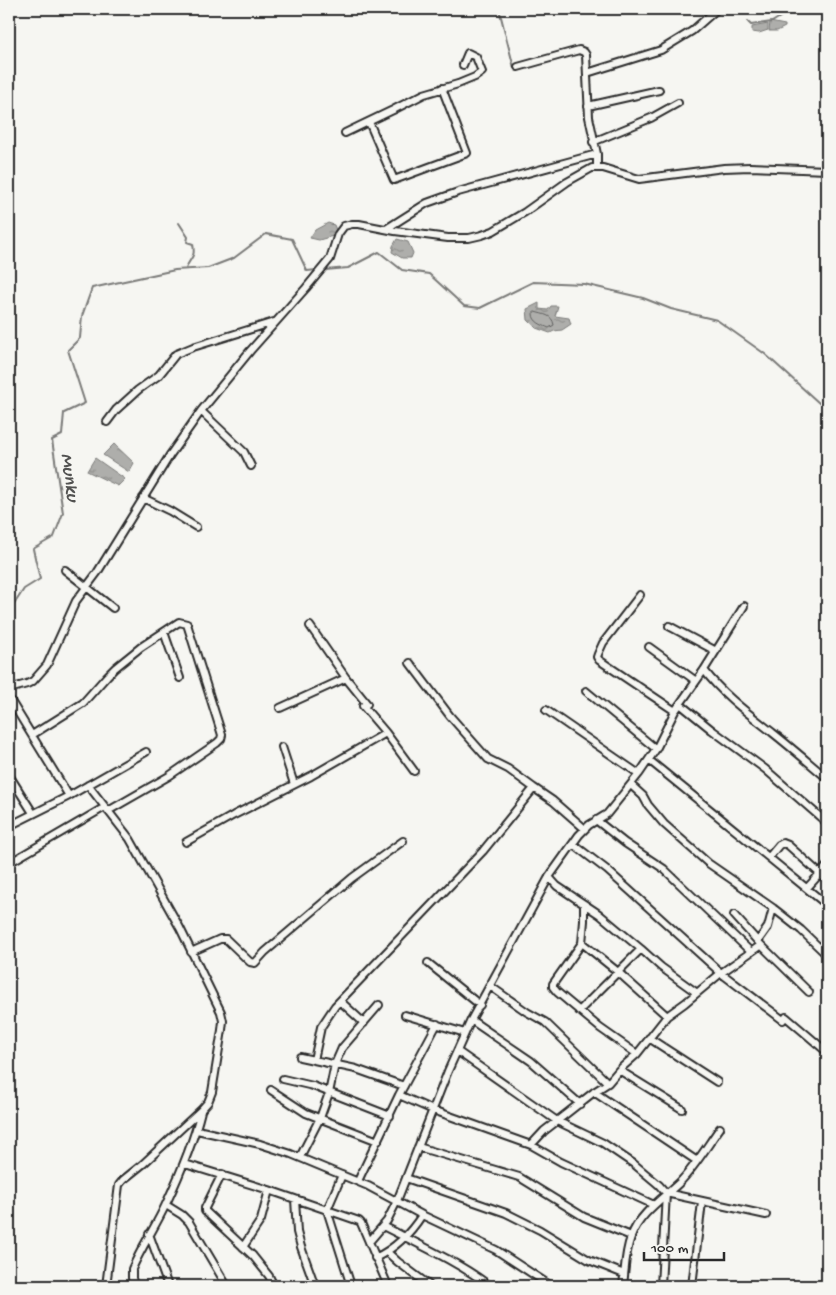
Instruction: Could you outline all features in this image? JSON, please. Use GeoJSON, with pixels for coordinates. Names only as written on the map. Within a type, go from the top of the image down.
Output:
{"type":"FeatureCollection","features":[{"type":"Feature","properties":{"kind":"street"},"geometry":{"type":"LineString","coordinates":[[587,72],[661,50],[692,31],[717,9]]}},
{"type":"Feature","properties":{"kind":"street"},"geometry":{"type":"LineString","coordinates":[[518,67],[581,50],[586,55],[589,117],[597,154],[597,168]]}},
{"type":"Feature","properties":{"kind":"street"},"geometry":{"type":"LineString","coordinates":[[345,133],[424,94],[475,77],[482,72],[476,57],[468,53],[463,66]]}},
{"type":"Feature","properties":{"kind":"street"},"geometry":{"type":"LineString","coordinates":[[369,122],[394,180],[468,153],[442,88]]}},
{"type":"Feature","properties":{"kind":"street"},"geometry":{"type":"LineString","coordinates":[[588,106],[659,90]]}},
{"type":"Feature","properties":{"kind":"street"},"geometry":{"type":"LineString","coordinates":[[593,142],[651,118],[678,103]]}},
{"type":"Feature","properties":{"kind":"street"},"geometry":{"type":"LineString","coordinates":[[386,229],[427,203],[458,192],[597,154]]}},
{"type":"Feature","properties":{"kind":"street"},"geometry":{"type":"LineString","coordinates":[[9,689],[34,681],[47,666],[76,601],[97,573],[170,455],[201,411],[250,350],[330,259],[338,234],[344,226],[359,224],[448,238],[482,236],[525,212],[567,182],[592,168],[603,168],[639,178],[724,168],[750,167],[827,170]]}},
{"type":"Feature","properties":{"kind":"street"},"geometry":{"type":"LineString","coordinates":[[107,422],[116,410],[138,390],[159,375],[176,354],[276,322]]}},
{"type":"Feature","properties":{"kind":"street"},"geometry":{"type":"LineString","coordinates":[[201,411],[244,452],[251,466]]}},
{"type":"Feature","properties":{"kind":"street"},"geometry":{"type":"LineString","coordinates":[[143,498],[170,511],[196,527]]}},
{"type":"Feature","properties":{"kind":"street"},"geometry":{"type":"LineString","coordinates":[[65,570],[113,608]]}},
{"type":"Feature","properties":{"kind":"street"},"geometry":{"type":"LineString","coordinates":[[640,595],[603,643],[597,657],[675,711]]}},
{"type":"Feature","properties":{"kind":"street"},"geometry":{"type":"LineString","coordinates":[[369,1242],[387,1221],[471,1020],[550,877],[585,829],[607,814],[639,774],[656,749],[675,711],[704,670],[744,606]]}},
{"type":"Feature","properties":{"kind":"street"},"geometry":{"type":"LineString","coordinates":[[9,863],[169,776],[217,743],[222,735],[186,624],[179,622],[141,647],[107,676],[83,703],[32,735]]}},
{"type":"Feature","properties":{"kind":"street"},"geometry":{"type":"LineString","coordinates":[[310,626],[414,771]]}},
{"type":"Feature","properties":{"kind":"street"},"geometry":{"type":"LineString","coordinates":[[669,626],[716,651]]}},
{"type":"Feature","properties":{"kind":"street"},"geometry":{"type":"LineString","coordinates":[[164,632],[180,678]]}},
{"type":"Feature","properties":{"kind":"street"},"geometry":{"type":"LineString","coordinates":[[649,647],[696,681]]}},
{"type":"Feature","properties":{"kind":"street"},"geometry":{"type":"LineString","coordinates":[[410,663],[450,716],[488,759],[508,768],[585,829]]}},
{"type":"Feature","properties":{"kind":"street"},"geometry":{"type":"LineString","coordinates":[[704,670],[736,704],[827,778]]}},
{"type":"Feature","properties":{"kind":"street"},"geometry":{"type":"LineString","coordinates":[[280,708],[346,678]]}},
{"type":"Feature","properties":{"kind":"street"},"geometry":{"type":"LineString","coordinates":[[586,691],[656,749]]}},
{"type":"Feature","properties":{"kind":"street"},"geometry":{"type":"LineString","coordinates":[[9,698],[69,796]]}},
{"type":"Feature","properties":{"kind":"street"},"geometry":{"type":"LineString","coordinates":[[680,704],[765,769],[827,823]]}},
{"type":"Feature","properties":{"kind":"street"},"geometry":{"type":"LineString","coordinates":[[546,710],[639,774]]}},
{"type":"Feature","properties":{"kind":"street"},"geometry":{"type":"LineString","coordinates":[[186,842],[311,776],[386,733]]}},
{"type":"Feature","properties":{"kind":"street"},"geometry":{"type":"LineString","coordinates":[[282,747],[294,784]]}},
{"type":"Feature","properties":{"kind":"street"},"geometry":{"type":"LineString","coordinates":[[9,826],[69,796],[146,752]]}},
{"type":"Feature","properties":{"kind":"street"},"geometry":{"type":"LineString","coordinates":[[649,760],[827,905]]}},
{"type":"Feature","properties":{"kind":"street"},"geometry":{"type":"LineString","coordinates":[[9,777],[33,813]]}},
{"type":"Feature","properties":{"kind":"street"},"geometry":{"type":"LineString","coordinates":[[88,785],[130,839],[180,928],[211,990],[223,1020],[212,1092],[208,1102],[202,1110],[119,1185],[106,1286]]}},
{"type":"Feature","properties":{"kind":"street"},"geometry":{"type":"LineString","coordinates":[[631,785],[643,796],[664,824],[708,862],[801,930],[827,955]]}},
{"type":"Feature","properties":{"kind":"street"},"geometry":{"type":"LineString","coordinates":[[314,1060],[321,1027],[340,1001],[483,852],[534,788]]}},
{"type":"Feature","properties":{"kind":"street"},"geometry":{"type":"LineString","coordinates":[[596,820],[664,869],[751,952]]}},
{"type":"Feature","properties":{"kind":"street"},"geometry":{"type":"LineString","coordinates":[[192,952],[220,939],[226,939],[250,962],[254,963],[352,878],[402,841]]}},
{"type":"Feature","properties":{"kind":"street"},"geometry":{"type":"LineString","coordinates":[[769,857],[783,842],[827,880]]}},
{"type":"Feature","properties":{"kind":"street"},"geometry":{"type":"LineString","coordinates":[[573,844],[607,870],[721,973],[785,1018],[827,1052]]}},
{"type":"Feature","properties":{"kind":"street"},"geometry":{"type":"LineString","coordinates":[[806,888],[827,866]]}},
{"type":"Feature","properties":{"kind":"street"},"geometry":{"type":"LineString","coordinates":[[550,877],[557,886],[599,914],[661,967],[697,993]]}},
{"type":"Feature","properties":{"kind":"street"},"geometry":{"type":"LineString","coordinates":[[584,904],[582,944],[553,984],[553,987],[579,1012],[637,1054]]}},
{"type":"Feature","properties":{"kind":"street"},"geometry":{"type":"LineString","coordinates":[[532,1145],[544,1131],[608,1083],[637,1054],[668,1016],[721,973],[751,952],[760,943],[768,927],[773,908]]}},
{"type":"Feature","properties":{"kind":"street"},"geometry":{"type":"LineString","coordinates":[[734,915],[809,992]]}},
{"type":"Feature","properties":{"kind":"street"},"geometry":{"type":"LineString","coordinates":[[582,944],[618,972],[668,1016]]}},
{"type":"Feature","properties":{"kind":"street"},"geometry":{"type":"LineString","coordinates":[[579,1012],[641,949]]}},
{"type":"Feature","properties":{"kind":"street"},"geometry":{"type":"LineString","coordinates":[[428,963],[480,1005]]}},
{"type":"Feature","properties":{"kind":"street"},"geometry":{"type":"LineString","coordinates":[[490,986],[545,1022],[608,1083]]}},
{"type":"Feature","properties":{"kind":"street"},"geometry":{"type":"LineString","coordinates":[[340,1001],[364,1023]]}},
{"type":"Feature","properties":{"kind":"street"},"geometry":{"type":"LineString","coordinates":[[300,1157],[320,1118],[329,1093],[335,1064],[342,1048],[379,1005]]}},
{"type":"Feature","properties":{"kind":"street"},"geometry":{"type":"LineString","coordinates":[[405,1015],[465,1033]]}},
{"type":"Feature","properties":{"kind":"street"},"geometry":{"type":"LineString","coordinates":[[471,1020],[531,1061],[580,1104]]}},
{"type":"Feature","properties":{"kind":"street"},"geometry":{"type":"LineString","coordinates":[[358,1181],[399,1095],[437,1024]]}},
{"type":"Feature","properties":{"kind":"street"},"geometry":{"type":"LineString","coordinates":[[649,1038],[717,1082]]}},
{"type":"Feature","properties":{"kind":"street"},"geometry":{"type":"LineString","coordinates":[[457,1051],[557,1121],[602,1143],[634,1164],[659,1185],[666,1194],[766,1215]]}},
{"type":"Feature","properties":{"kind":"street"},"geometry":{"type":"LineString","coordinates":[[300,1057],[356,1069],[404,1086]]}},
{"type":"Feature","properties":{"kind":"street"},"geometry":{"type":"LineString","coordinates":[[619,1070],[682,1109]]}},
{"type":"Feature","properties":{"kind":"street"},"geometry":{"type":"LineString","coordinates":[[283,1079],[313,1086],[390,1116]]}},
{"type":"Feature","properties":{"kind":"street"},"geometry":{"type":"LineString","coordinates":[[271,1090],[306,1113],[378,1141]]}},
{"type":"Feature","properties":{"kind":"street"},"geometry":{"type":"LineString","coordinates":[[594,1092],[697,1161]]}},
{"type":"Feature","properties":{"kind":"street"},"geometry":{"type":"LineString","coordinates":[[399,1095],[432,1110],[532,1145],[561,1162],[654,1205]]}},
{"type":"Feature","properties":{"kind":"street"},"geometry":{"type":"LineString","coordinates":[[134,1286],[132,1269],[166,1205],[185,1164],[202,1110]]}},
{"type":"Feature","properties":{"kind":"street"},"geometry":{"type":"LineString","coordinates":[[623,1286],[626,1256],[631,1236],[640,1221],[654,1205],[679,1183],[720,1128]]}},
{"type":"Feature","properties":{"kind":"street"},"geometry":{"type":"LineString","coordinates":[[197,1130],[260,1144],[300,1157],[358,1181],[422,1215],[496,1250],[551,1286]]}},
{"type":"Feature","properties":{"kind":"street"},"geometry":{"type":"LineString","coordinates":[[418,1147],[519,1177],[584,1217],[631,1236]]}},
{"type":"Feature","properties":{"kind":"street"},"geometry":{"type":"LineString","coordinates":[[185,1164],[222,1174],[359,1221],[388,1286]]}},
{"type":"Feature","properties":{"kind":"street"},"geometry":{"type":"LineString","coordinates":[[222,1174],[205,1211],[253,1256],[269,1276],[274,1286]]}},
{"type":"Feature","properties":{"kind":"street"},"geometry":{"type":"LineString","coordinates":[[342,1175],[327,1210],[351,1286]]}},
{"type":"Feature","properties":{"kind":"street"},"geometry":{"type":"LineString","coordinates":[[406,1178],[506,1212],[589,1260],[624,1274]]}},
{"type":"Feature","properties":{"kind":"street"},"geometry":{"type":"LineString","coordinates":[[243,1247],[261,1220],[269,1190]]}},
{"type":"Feature","properties":{"kind":"street"},"geometry":{"type":"LineString","coordinates":[[662,1286],[666,1194]]}},
{"type":"Feature","properties":{"kind":"street"},"geometry":{"type":"LineString","coordinates":[[295,1198],[300,1247],[315,1286]]}},
{"type":"Feature","properties":{"kind":"street"},"geometry":{"type":"LineString","coordinates":[[692,1286],[702,1202]]}},
{"type":"Feature","properties":{"kind":"street"},"geometry":{"type":"LineString","coordinates":[[166,1205],[190,1222],[227,1286]]}},
{"type":"Feature","properties":{"kind":"street"},"geometry":{"type":"LineString","coordinates":[[375,1258],[387,1252],[405,1238],[422,1215]]}},
{"type":"Feature","properties":{"kind":"street"},"geometry":{"type":"LineString","coordinates":[[382,1226],[480,1278],[490,1286]]}},
{"type":"Feature","properties":{"kind":"street"},"geometry":{"type":"LineString","coordinates":[[149,1234],[168,1286]]}},
{"type":"Feature","properties":{"kind":"street"},"geometry":{"type":"LineString","coordinates":[[387,1252],[430,1286]]}},
{"type":"Feature","properties":{"kind":"water"},"geometry":{"type":"Polygon","coordinates":[[[770,22],[785,25],[785,27],[777,31],[769,31],[770,22]]]}},
{"type":"Feature","properties":{"kind":"water"},"geometry":{"type":"Polygon","coordinates":[[[768,24],[768,30],[759,33],[752,32],[752,27],[768,24]]]}},
{"type":"Feature","properties":{"kind":"water"},"geometry":{"type":"Polygon","coordinates":[[[328,223],[334,225],[336,230],[333,236],[319,240],[310,238],[315,230],[328,223]]]}},
{"type":"Feature","properties":{"kind":"water"},"geometry":{"type":"Polygon","coordinates":[[[397,239],[408,242],[413,253],[411,258],[402,258],[392,252],[397,239]]]}},
{"type":"Feature","properties":{"kind":"water"},"geometry":{"type":"Polygon","coordinates":[[[539,303],[539,309],[548,310],[551,306],[558,306],[555,316],[569,318],[571,324],[562,330],[550,333],[536,328],[528,320],[527,309],[539,303]]]}},
{"type":"Feature","properties":{"kind":"water"},"geometry":{"type":"Polygon","coordinates":[[[114,444],[134,463],[129,472],[103,455],[114,444]]]}},
{"type":"Feature","properties":{"kind":"water"},"geometry":{"type":"Polygon","coordinates":[[[95,458],[125,479],[118,486],[87,471],[95,458]]]}},
{"type":"Feature","properties":{"kind":"waterway"},"geometry":{"type":"LineString","coordinates":[[499,9],[514,68]]}},
{"type":"Feature","properties":{"kind":"waterway"},"geometry":{"type":"LineString","coordinates":[[688,9],[691,11],[713,10]]}},
{"type":"Feature","properties":{"kind":"waterway"},"geometry":{"type":"LineString","coordinates":[[718,10],[731,9]]}},
{"type":"Feature","properties":{"kind":"waterway"},"geometry":{"type":"LineString","coordinates":[[748,22],[751,25],[772,22],[793,9]]}},
{"type":"Feature","properties":{"kind":"waterway"},"geometry":{"type":"LineString","coordinates":[[179,223],[188,237],[187,242],[193,244],[194,249],[193,256],[186,269]]}},
{"type":"Feature","properties":{"kind":"waterway","name":"Munku"},"geometry":{"type":"LineString","coordinates":[[9,612],[24,589],[40,579],[33,549],[54,537],[63,513],[52,440],[62,435],[64,413],[85,403],[68,350],[80,338],[82,316],[92,288],[175,270],[208,268],[234,258],[266,234],[292,239],[307,271],[317,270]]}},
{"type":"Feature","properties":{"kind":"waterway"},"geometry":{"type":"LineString","coordinates":[[325,270],[348,268],[379,252],[402,270],[429,274],[464,306],[480,308],[533,282],[584,284],[643,298],[671,309],[717,320],[765,354],[819,403],[827,402]]}}]}
